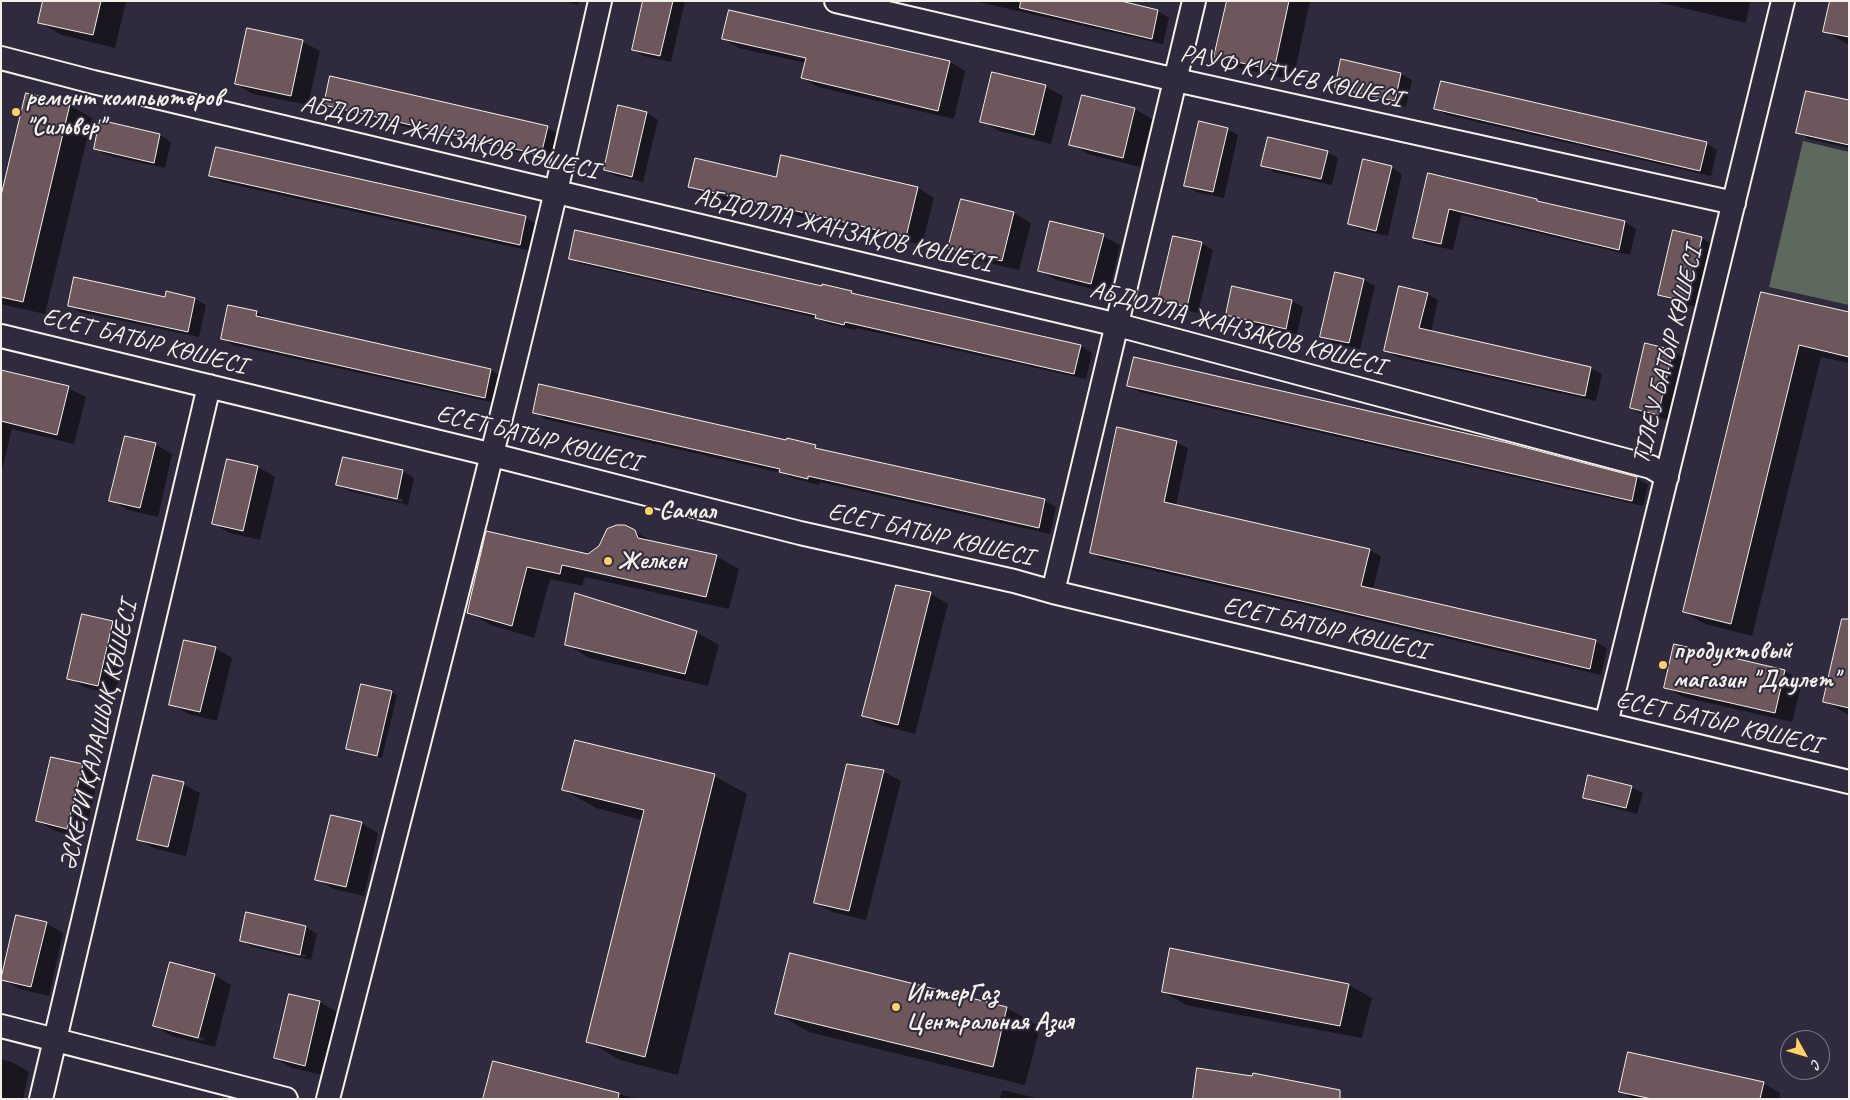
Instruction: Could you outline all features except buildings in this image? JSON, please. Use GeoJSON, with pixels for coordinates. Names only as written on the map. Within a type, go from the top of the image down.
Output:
{"type":"FeatureCollection","features":[{"type":"Feature","properties":{"kind":"street"},"geometry":{"type":"LineString","coordinates":[[328,1099],[493,455],[557,191],[600,1]]}},
{"type":"Feature","properties":{"kind":"street","name":"РАУФ КУТУЕВ КӨШЕСІ"},"geometry":{"type":"LineString","coordinates":[[836,1],[1176,80],[1734,203]]}},
{"type":"Feature","properties":{"kind":"street"},"geometry":{"type":"LineString","coordinates":[[1054,592],[1194,1]]}},
{"type":"Feature","properties":{"kind":"street","name":"ТІЛЕУ БАТЫР КӨШЕСІ"},"geometry":{"type":"LineString","coordinates":[[1606,724],[1784,1]]}},
{"type":"Feature","properties":{"kind":"street","name":"АБДОЛЛА ЖАНЗАҚОВ КӨШЕСІ"},"geometry":{"type":"LineString","coordinates":[[1,58],[93,82],[1118,325],[1651,467],[1667,477]]}},
{"type":"Feature","properties":{"kind":"street","name":"ЕСЕТ БАТЫР КӨШЕСІ"},"geometry":{"type":"LineString","coordinates":[[1,336],[493,455],[800,533],[1014,581],[1849,782]]}},
{"type":"Feature","properties":{"kind":"street","name":"ӘСКЕРИ ҚАЛАШЫҚ КӨШЕСІ"},"geometry":{"type":"LineString","coordinates":[[41,1099],[210,386]]}},
{"type":"Feature","properties":{"kind":"street"},"geometry":{"type":"LineString","coordinates":[[1,1026],[286,1099]]}},
{"type":"Feature","properties":{"kind":"green space"},"geometry":{"type":"Polygon","coordinates":[[[1803,141],[1849,152],[1849,305],[1769,287],[1803,141]]]}},
{"type":"Feature","properties":{"kind":"place","name":"ремонт компьютеров \"Сильвер\""},"geometry":{"type":"Point","coordinates":[16,112]}},
{"type":"Feature","properties":{"kind":"place","name":"Самал"},"geometry":{"type":"Point","coordinates":[649,511]}},
{"type":"Feature","properties":{"kind":"place","name":"Желкен"},"geometry":{"type":"Point","coordinates":[608,561]}},
{"type":"Feature","properties":{"kind":"place","name":"продуктовый магазин \"Даулет\""},"geometry":{"type":"Point","coordinates":[1663,665]}},
{"type":"Feature","properties":{"kind":"place","name":"ИнтерГаз Центральная Азия"},"geometry":{"type":"Point","coordinates":[896,1007]}}]}
